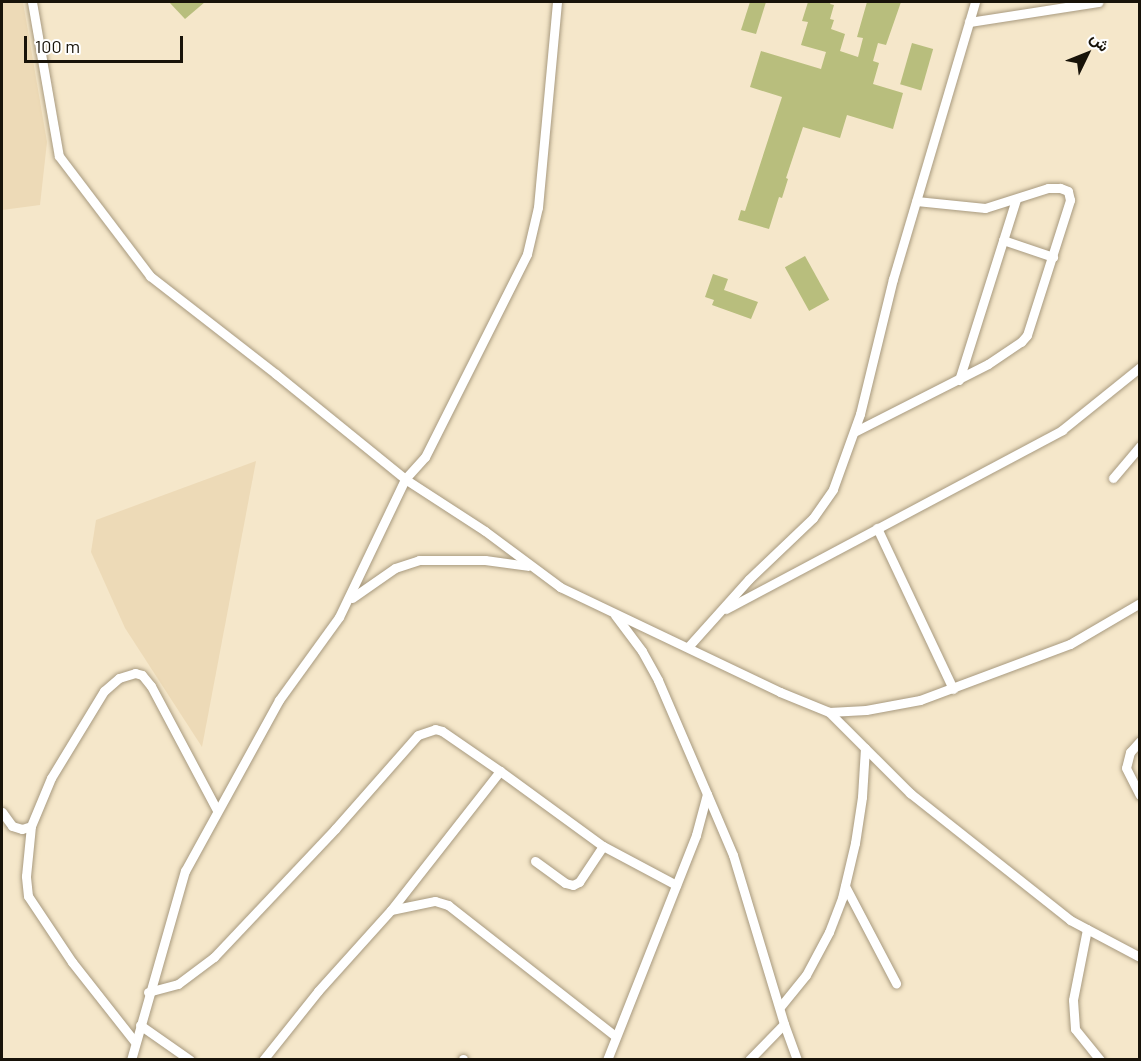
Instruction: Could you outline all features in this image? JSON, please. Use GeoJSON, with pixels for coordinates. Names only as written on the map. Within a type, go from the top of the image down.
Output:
{"type":"FeatureCollection","features":[{"type":"Feature","properties":{"kind":"street"},"geometry":{"type":"LineString","coordinates":[[32,2],[59,156],[150,276],[276,374],[405,480],[485,531],[528,566],[560,587],[780,692],[829,712],[884,769],[1070,921],[1140,957]]}},
{"type":"Feature","properties":{"kind":"street"},"geometry":{"type":"LineString","coordinates":[[131,1059],[148,992],[185,871],[279,700],[348,602],[405,480],[424,457],[527,254],[538,207],[557,2]]}},
{"type":"Feature","properties":{"kind":"street"},"geometry":{"type":"LineString","coordinates":[[688,647],[719,612],[822,507],[833,489],[854,432],[916,201],[975,2]]}},
{"type":"Feature","properties":{"kind":"street"},"geometry":{"type":"LineString","coordinates":[[969,22],[1098,2]]}},
{"type":"Feature","properties":{"kind":"street"},"geometry":{"type":"LineString","coordinates":[[854,432],[959,380],[1013,348],[1027,335],[1069,207],[1068,191],[1060,188],[1048,188],[986,208],[916,201]]}},
{"type":"Feature","properties":{"kind":"street"},"geometry":{"type":"LineString","coordinates":[[959,380],[1016,199]]}},
{"type":"Feature","properties":{"kind":"street"},"geometry":{"type":"LineString","coordinates":[[1002,240],[1053,257]]}},
{"type":"Feature","properties":{"kind":"street"},"geometry":{"type":"LineString","coordinates":[[719,612],[1062,430],[1140,367]]}},
{"type":"Feature","properties":{"kind":"street"},"geometry":{"type":"LineString","coordinates":[[1113,478],[1140,446]]}},
{"type":"Feature","properties":{"kind":"street"},"geometry":{"type":"LineString","coordinates":[[877,528],[953,689]]}},
{"type":"Feature","properties":{"kind":"street"},"geometry":{"type":"LineString","coordinates":[[348,602],[370,583],[395,568],[419,560],[485,560],[528,566]]}},
{"type":"Feature","properties":{"kind":"street"},"geometry":{"type":"LineString","coordinates":[[829,712],[890,706],[920,700],[953,689],[1070,644],[1140,603]]}},
{"type":"Feature","properties":{"kind":"street"},"geometry":{"type":"LineString","coordinates":[[615,615],[642,651],[658,680],[733,855],[784,1024],[797,1059]]}},
{"type":"Feature","properties":{"kind":"street"},"geometry":{"type":"LineString","coordinates":[[135,1042],[72,962],[28,896],[26,876],[31,826],[51,778],[104,691],[119,678],[135,673],[142,675],[151,686],[217,810]]}},
{"type":"Feature","properties":{"kind":"street"},"geometry":{"type":"LineString","coordinates":[[148,992],[178,984],[214,957],[418,735],[435,729],[442,731],[500,771],[603,846],[676,885]]}},
{"type":"Feature","properties":{"kind":"street"},"geometry":{"type":"LineString","coordinates":[[1140,741],[1130,752],[1126,768],[1140,795]]}},
{"type":"Feature","properties":{"kind":"street"},"geometry":{"type":"LineString","coordinates":[[780,1006],[806,975],[829,932],[845,886],[862,797],[865,748]]}},
{"type":"Feature","properties":{"kind":"street"},"geometry":{"type":"LineString","coordinates":[[263,1059],[318,991],[391,910],[500,771]]}},
{"type":"Feature","properties":{"kind":"street"},"geometry":{"type":"LineString","coordinates":[[607,1059],[696,835],[707,794]]}},
{"type":"Feature","properties":{"kind":"street"},"geometry":{"type":"LineString","coordinates":[[2,812],[12,826],[21,829],[31,826]]}},
{"type":"Feature","properties":{"kind":"street"},"geometry":{"type":"LineString","coordinates":[[535,861],[565,883],[573,885],[579,882],[603,846]]}},
{"type":"Feature","properties":{"kind":"street"},"geometry":{"type":"LineString","coordinates":[[845,886],[896,983]]}},
{"type":"Feature","properties":{"kind":"street"},"geometry":{"type":"LineString","coordinates":[[391,910],[435,901],[448,905],[615,1036]]}},
{"type":"Feature","properties":{"kind":"street"},"geometry":{"type":"LineString","coordinates":[[1087,930],[1073,1000],[1073,1015],[1075,1029],[1080,1039],[1100,1059]]}},
{"type":"Feature","properties":{"kind":"street"},"geometry":{"type":"LineString","coordinates":[[749,1059],[784,1024]]}},
{"type":"Feature","properties":{"kind":"street"},"geometry":{"type":"LineString","coordinates":[[140,1025],[190,1059]]}},
{"type":"Feature","properties":{"kind":"shaded area"},"geometry":{"type":"Polygon","coordinates":[[[2,2],[23,2],[47,142],[40,205],[2,210],[2,2]]]}},
{"type":"Feature","properties":{"kind":"shaded area"},"geometry":{"type":"Polygon","coordinates":[[[256,461],[202,747],[125,628],[91,552],[96,520],[256,461]]]}},
{"type":"Feature","properties":{"kind":"building"},"geometry":{"type":"Polygon","coordinates":[[[169,2],[205,2],[185,19],[169,2]]]}},
{"type":"Feature","properties":{"kind":"building"},"geometry":{"type":"Polygon","coordinates":[[[750,2],[766,2],[756,34],[741,30],[750,2]]]}},
{"type":"Feature","properties":{"kind":"building"},"geometry":{"type":"Polygon","coordinates":[[[808,2],[831,2],[830,4],[834,5],[830,19],[834,20],[831,29],[845,34],[840,51],[858,57],[863,38],[857,37],[867,2],[901,2],[886,45],[878,43],[873,61],[879,63],[873,84],[903,93],[893,129],[847,115],[840,138],[803,127],[786,178],[788,179],[782,198],[779,197],[769,229],[738,220],[741,210],[745,211],[782,97],[750,87],[761,51],[821,69],[826,52],[801,45],[808,22],[802,21],[808,2]]]}},
{"type":"Feature","properties":{"kind":"building"},"geometry":{"type":"Polygon","coordinates":[[[912,43],[933,49],[921,90],[900,84],[912,43]]]}},
{"type":"Feature","properties":{"kind":"building"},"geometry":{"type":"Polygon","coordinates":[[[805,256],[829,300],[809,311],[785,267],[805,256]]]}},
{"type":"Feature","properties":{"kind":"building"},"geometry":{"type":"Polygon","coordinates":[[[713,274],[728,279],[724,290],[758,302],[751,319],[712,305],[714,300],[705,297],[713,274]]]}}]}
